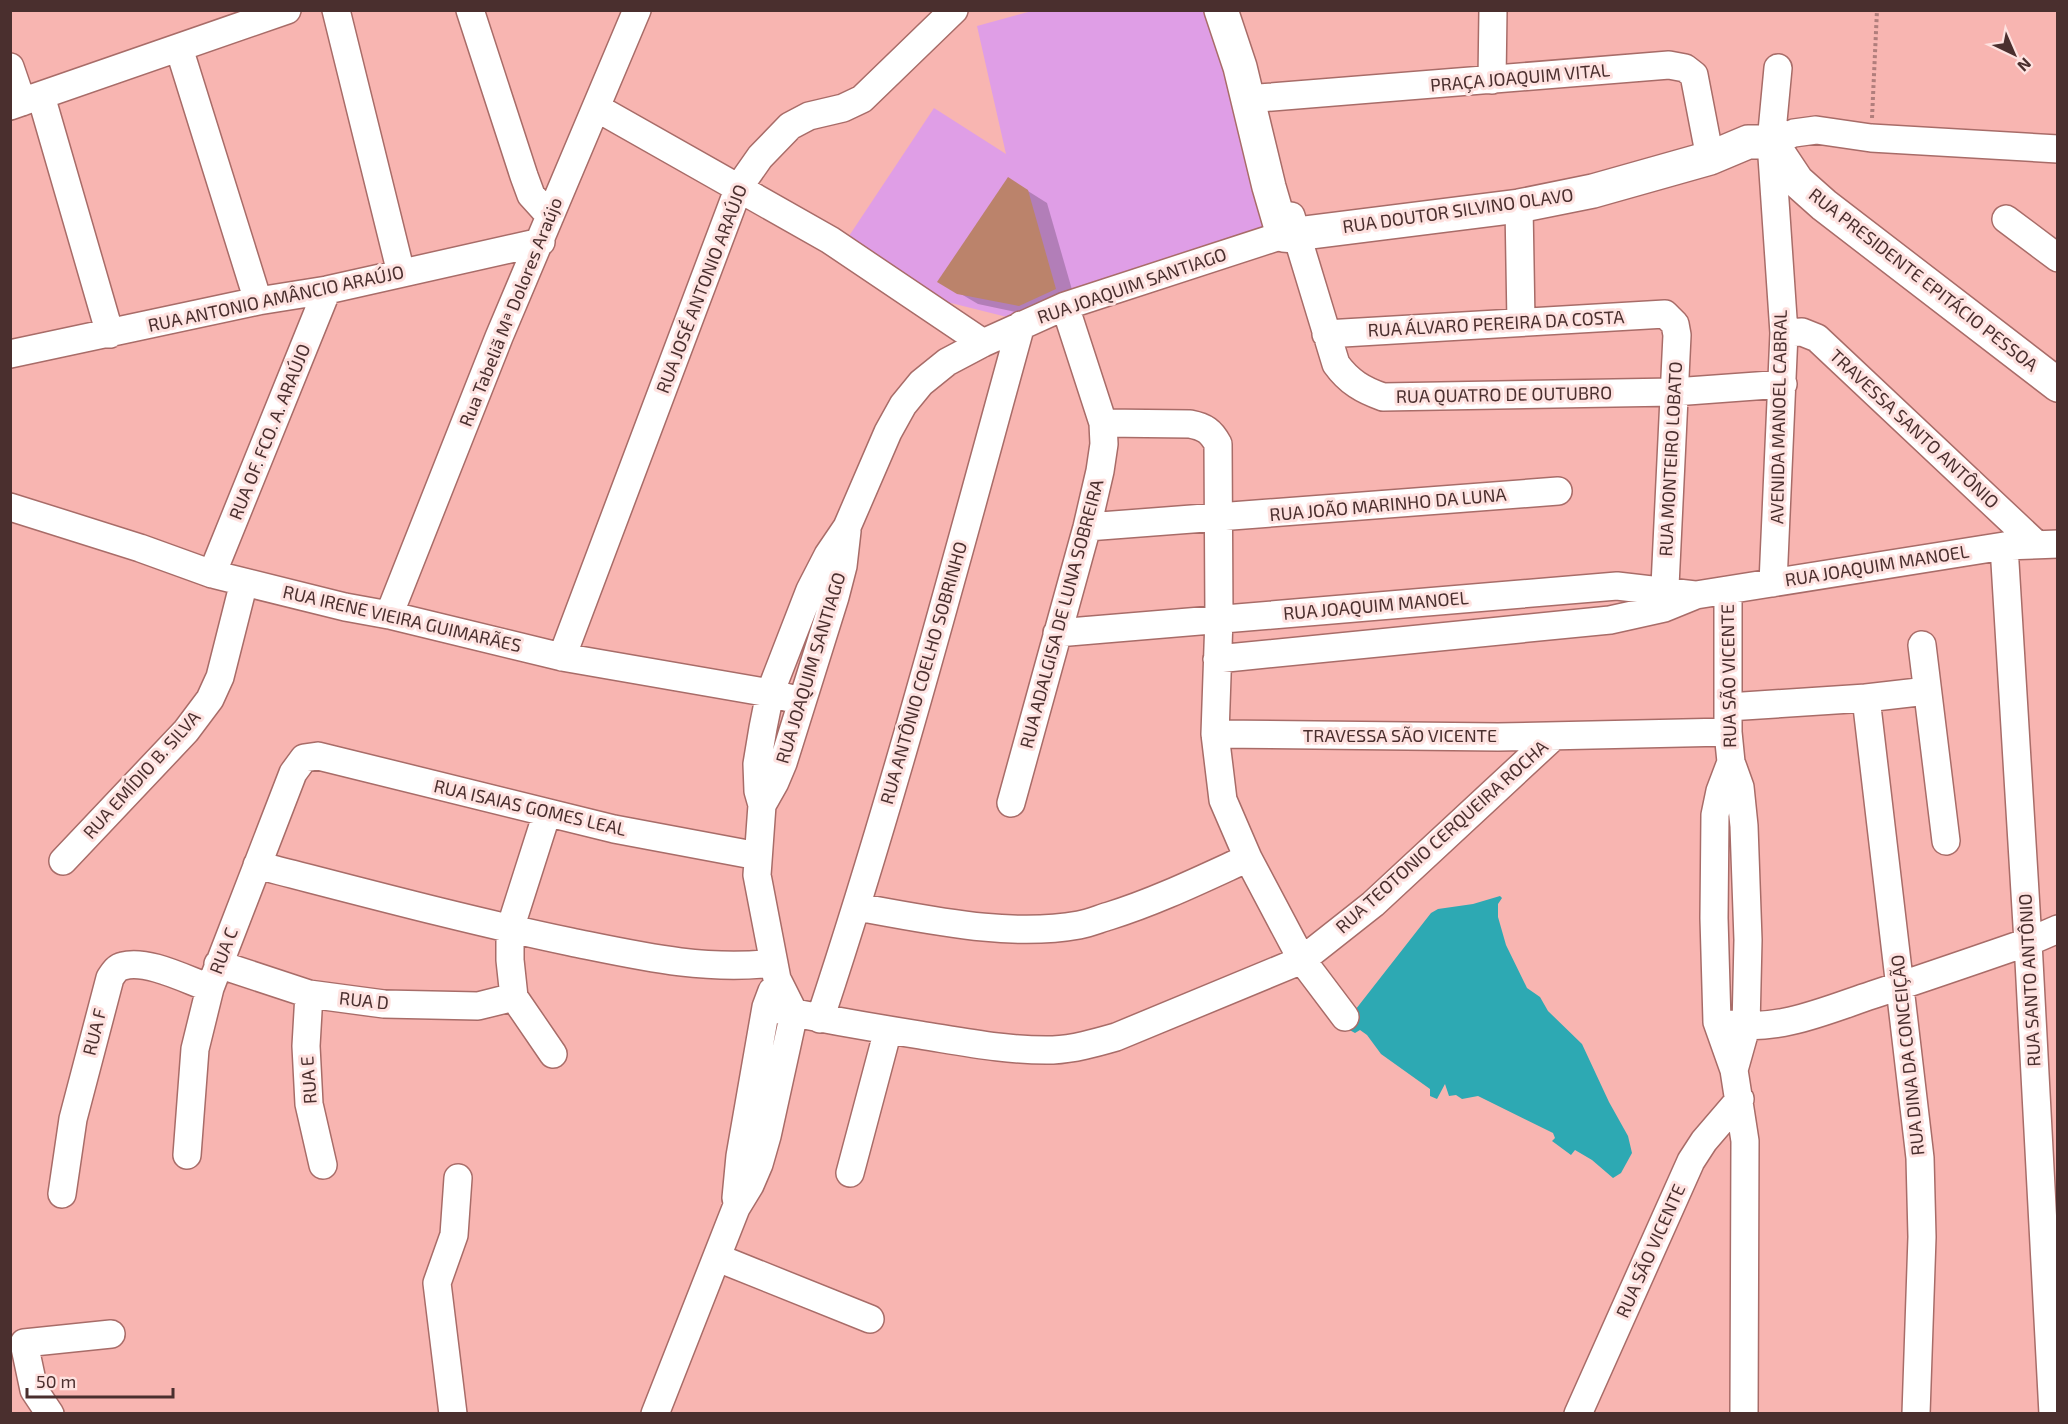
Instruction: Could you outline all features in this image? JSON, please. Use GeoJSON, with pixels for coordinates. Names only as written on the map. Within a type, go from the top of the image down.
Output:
{"type":"FeatureCollection","features":[{"type":"Feature","properties":{"kind":"main road"},"geometry":{"type":"LineString","coordinates":[[1221,10],[1240,67],[1269,187],[1289,235]]}},
{"type":"Feature","properties":{"kind":"main road","name":"RUA DOUTOR SILVINO OLAVO"},"geometry":{"type":"LineString","coordinates":[[1289,235],[1519,206],[1593,191],[1710,158],[1748,142],[1771,142]]}},
{"type":"Feature","properties":{"kind":"main road","name":"RUA PRESIDENTE EPITÁCIO PESSOA"},"geometry":{"type":"LineString","coordinates":[[1771,142],[1797,181],[1824,205],[2058,385]]}},
{"type":"Feature","properties":{"kind":"street"},"geometry":{"type":"LineString","coordinates":[[25,101],[287,10]]}},
{"type":"Feature","properties":{"kind":"street"},"geometry":{"type":"LineString","coordinates":[[336,10],[401,273]]}},
{"type":"Feature","properties":{"kind":"street"},"geometry":{"type":"LineString","coordinates":[[470,10],[531,195],[550,216]]}},
{"type":"Feature","properties":{"kind":"street","name":"Rua Tabeliã Mª Dolores Araújo"},"geometry":{"type":"LineString","coordinates":[[389,615],[495,348],[637,10]]}},
{"type":"Feature","properties":{"kind":"street","name":"RUA JOSÉ ANTONIO ARAÚJO"},"geometry":{"type":"LineString","coordinates":[[562,657],[739,187],[760,157],[790,126],[809,116],[843,108],[862,99],[954,10]]}},
{"type":"Feature","properties":{"kind":"street","name":"RUA QUATRO DE OUTUBRO"},"geometry":{"type":"LineString","coordinates":[[1237,10],[1289,235],[1336,364],[1343,374],[1363,390],[1383,397],[1674,392],[1783,384]]}},
{"type":"Feature","properties":{"kind":"street"},"geometry":{"type":"LineString","coordinates":[[1492,80],[1493,10]]}},
{"type":"Feature","properties":{"kind":"street"},"geometry":{"type":"LineString","coordinates":[[179,48],[258,301]]}},
{"type":"Feature","properties":{"kind":"street","name":"PRAÇA JOAQUIM VITAL"},"geometry":{"type":"LineString","coordinates":[[1259,98],[1669,65],[1685,68],[1694,75],[1710,158]]}},
{"type":"Feature","properties":{"kind":"street"},"geometry":{"type":"LineString","coordinates":[[10,67],[25,101],[110,334]]}},
{"type":"Feature","properties":{"kind":"street","name":"AVENIDA MANOEL CABRAL"},"geometry":{"type":"LineString","coordinates":[[1773,583],[1784,333],[1771,142],[1778,68]]}},
{"type":"Feature","properties":{"kind":"street"},"geometry":{"type":"LineString","coordinates":[[597,108],[831,240],[983,343]]}},
{"type":"Feature","properties":{"kind":"street"},"geometry":{"type":"LineString","coordinates":[[1771,142],[1794,133],[1816,130],[1871,138],[2058,149]]}},
{"type":"Feature","properties":{"kind":"street"},"geometry":{"type":"LineString","coordinates":[[1519,206],[1521,322]]}},
{"type":"Feature","properties":{"kind":"street"},"geometry":{"type":"LineString","coordinates":[[2006,219],[2058,258]]}},
{"type":"Feature","properties":{"kind":"street","name":"RUA JOAQUIM SANTIAGO"},"geometry":{"type":"LineString","coordinates":[[807,1016],[775,971],[759,890],[758,856],[762,805],[758,790],[757,764],[770,693],[810,590],[828,555],[847,527],[888,432],[903,405],[921,382],[947,362],[1021,325],[1065,306],[1289,235]]}},
{"type":"Feature","properties":{"kind":"street","name":"RUA ANTONIO AMÂNCIO ARAÚJO"},"geometry":{"type":"LineString","coordinates":[[10,354],[258,301],[327,290],[541,242]]}},
{"type":"Feature","properties":{"kind":"street","name":"RUA OF. FCO. A. ARAÚJO"},"geometry":{"type":"LineString","coordinates":[[212,574],[327,290]]}},
{"type":"Feature","properties":{"kind":"street"},"geometry":{"type":"LineString","coordinates":[[1065,306],[1103,423],[1190,424],[1204,427],[1212,433],[1218,444],[1219,618],[1215,734],[1223,800],[1248,858],[1302,960],[1345,1017]]}},
{"type":"Feature","properties":{"kind":"street","name":"RUA ÁLVARO PEREIRA DA COSTA"},"geometry":{"type":"LineString","coordinates":[[1326,334],[1665,314]]}},
{"type":"Feature","properties":{"kind":"street","name":"RUA MONTEIRO LOBATO"},"geometry":{"type":"LineString","coordinates":[[1665,314],[1675,324],[1677,335],[1665,599]]}},
{"type":"Feature","properties":{"kind":"street","name":"RUA ANTÔNIO COELHO SOBRINHO"},"geometry":{"type":"LineString","coordinates":[[736,1208],[759,1164],[807,1016],[857,907],[894,783],[1021,325]]}},
{"type":"Feature","properties":{"kind":"street","name":"TRAVESSA SANTO ANTÔNIO"},"geometry":{"type":"LineString","coordinates":[[1784,333],[1802,332],[1817,338],[2046,544]]}},
{"type":"Feature","properties":{"kind":"street","name":"RUA ADALGISA DE LUNA SOBREIRA"},"geometry":{"type":"LineString","coordinates":[[1011,803],[1087,527],[1100,471],[1104,444],[1103,423]]}},
{"type":"Feature","properties":{"kind":"street","name":"RUA JOÃO MARINHO DA LUNA"},"geometry":{"type":"LineString","coordinates":[[1087,527],[1218,519],[1558,491]]}},
{"type":"Feature","properties":{"kind":"street","name":"RUA IRENE VIEIRA GUIMARÃES"},"geometry":{"type":"LineString","coordinates":[[12,504],[212,574],[345,608],[389,615],[562,657],[770,693],[801,701]]}},
{"type":"Feature","properties":{"kind":"street","name":"RUA JOAQUIM SANTIAGO"},"geometry":{"type":"LineString","coordinates":[[762,805],[783,763],[843,566],[847,527]]}},
{"type":"Feature","properties":{"kind":"street","name":"RUA JOAQUIM MANOEL"},"geometry":{"type":"LineString","coordinates":[[1217,659],[1611,620],[1665,599],[2004,546],[2046,544]]}},
{"type":"Feature","properties":{"kind":"street","name":"RUA SANTO ANTÔNIO"},"geometry":{"type":"LineString","coordinates":[[2004,546],[2028,942],[2052,1413]]}},
{"type":"Feature","properties":{"kind":"street","name":"RUA EMÍDIO B. SILVA"},"geometry":{"type":"LineString","coordinates":[[63,861],[186,731],[210,699],[220,677],[244,582]]}},
{"type":"Feature","properties":{"kind":"street","name":"RUA JOAQUIM MANOEL"},"geometry":{"type":"LineString","coordinates":[[1057,633],[1617,586],[1665,599]]}},
{"type":"Feature","properties":{"kind":"street","name":"RUA SÃO VICENTE"},"geometry":{"type":"LineString","coordinates":[[1728,590],[1728,719],[1731,762],[1740,787],[1744,826],[1748,940],[1746,1027],[1734,1070]]}},
{"type":"Feature","properties":{"kind":"street"},"geometry":{"type":"LineString","coordinates":[[1923,645],[1946,842]]}},
{"type":"Feature","properties":{"kind":"street","name":"TRAVESSA SÃO VICENTE"},"geometry":{"type":"LineString","coordinates":[[1215,734],[1498,737],[1554,735],[1728,719],[1927,691]]}},
{"type":"Feature","properties":{"kind":"street","name":"RUA DINA DA CONCEIÇÃO"},"geometry":{"type":"LineString","coordinates":[[1866,698],[1920,1158],[1922,1237],[1916,1413]]}},
{"type":"Feature","properties":{"kind":"street","name":"RUA TEOTONIO CERQUEIRA ROCHA"},"geometry":{"type":"LineString","coordinates":[[766,1007],[983,1045],[1054,1050],[1087,1046],[1116,1037],[1302,960],[1373,904],[1554,735]]}},
{"type":"Feature","properties":{"kind":"street","name":"RUA ISAIAS GOMES LEAL"},"geometry":{"type":"LineString","coordinates":[[304,758],[318,756],[614,829],[758,856]]}},
{"type":"Feature","properties":{"kind":"street","name":"RUA C"},"geometry":{"type":"LineString","coordinates":[[187,1155],[195,1049],[214,976],[293,773],[304,758]]}},
{"type":"Feature","properties":{"kind":"street","name":"RUA SÃO VICENTE"},"geometry":{"type":"LineString","coordinates":[[1731,762],[1720,791],[1715,815],[1714,918],[1717,1022],[1734,1070],[1745,1141],[1744,1413]]}},
{"type":"Feature","properties":{"kind":"street"},"geometry":{"type":"LineString","coordinates":[[547,813],[510,929],[510,960],[514,997],[553,1054]]}},
{"type":"Feature","properties":{"kind":"street"},"geometry":{"type":"LineString","coordinates":[[857,907],[961,924],[1034,929],[1079,925],[1152,901],[1248,858]]}},
{"type":"Feature","properties":{"kind":"street"},"geometry":{"type":"LineString","coordinates":[[257,865],[510,929],[649,958],[703,965],[748,966],[775,971],[766,1007],[740,1156],[736,1208],[655,1413]]}},
{"type":"Feature","properties":{"kind":"street"},"geometry":{"type":"LineString","coordinates":[[1717,1022],[1746,1027],[1789,1021],[1901,986],[2028,942],[2058,929]]}},
{"type":"Feature","properties":{"kind":"street","name":"RUA F"},"geometry":{"type":"LineString","coordinates":[[62,1194],[74,1119],[110,978],[122,966],[144,965],[214,976]]}},
{"type":"Feature","properties":{"kind":"street","name":"RUA D"},"geometry":{"type":"LineString","coordinates":[[214,976],[309,994],[384,1004],[478,1006],[514,997]]}},
{"type":"Feature","properties":{"kind":"street","name":"RUA E"},"geometry":{"type":"LineString","coordinates":[[309,994],[306,1046],[309,1104],[323,1165]]}},
{"type":"Feature","properties":{"kind":"street"},"geometry":{"type":"LineString","coordinates":[[850,1173],[888,1030]]}},
{"type":"Feature","properties":{"kind":"street","name":"RUA SÃO VICENTE"},"geometry":{"type":"LineString","coordinates":[[1578,1413],[1691,1161],[1704,1141],[1740,1100]]}},
{"type":"Feature","properties":{"kind":"street"},"geometry":{"type":"LineString","coordinates":[[453,1413],[437,1283],[454,1235],[458,1178]]}},
{"type":"Feature","properties":{"kind":"street"},"geometry":{"type":"LineString","coordinates":[[718,1258],[870,1319]]}},
{"type":"Feature","properties":{"kind":"street"},"geometry":{"type":"LineString","coordinates":[[50,1413],[34,1389],[24,1343],[111,1334]]}},
{"type":"Feature","properties":{"kind":"path"},"geometry":{"type":"LineString","coordinates":[[1871,138],[1877,10]]}},
{"type":"Feature","properties":{"kind":"shaded area"},"geometry":{"type":"Polygon","coordinates":[[[1032,11],[1215,11],[1271,226],[1023,321],[943,301],[847,239],[934,108],[1006,154],[977,26],[1032,11]]]}},
{"type":"Feature","properties":{"kind":"water"},"geometry":{"type":"Polygon","coordinates":[[[1500,896],[1502,898],[1498,904],[1498,917],[1506,945],[1527,988],[1540,997],[1548,1011],[1582,1044],[1628,1136],[1632,1153],[1621,1173],[1613,1178],[1592,1160],[1575,1150],[1571,1155],[1552,1141],[1555,1138],[1553,1133],[1478,1096],[1462,1099],[1456,1095],[1449,1096],[1445,1084],[1437,1099],[1430,1096],[1430,1089],[1381,1054],[1367,1035],[1360,1030],[1355,1033],[1344,1027],[1431,913],[1438,909],[1473,904],[1500,896]]]}},
{"type":"Feature","properties":{"kind":"building"},"geometry":{"type":"Polygon","coordinates":[[[1008,177],[1028,190],[1056,289],[1019,306],[957,294],[937,282],[1008,177]]]}}]}
